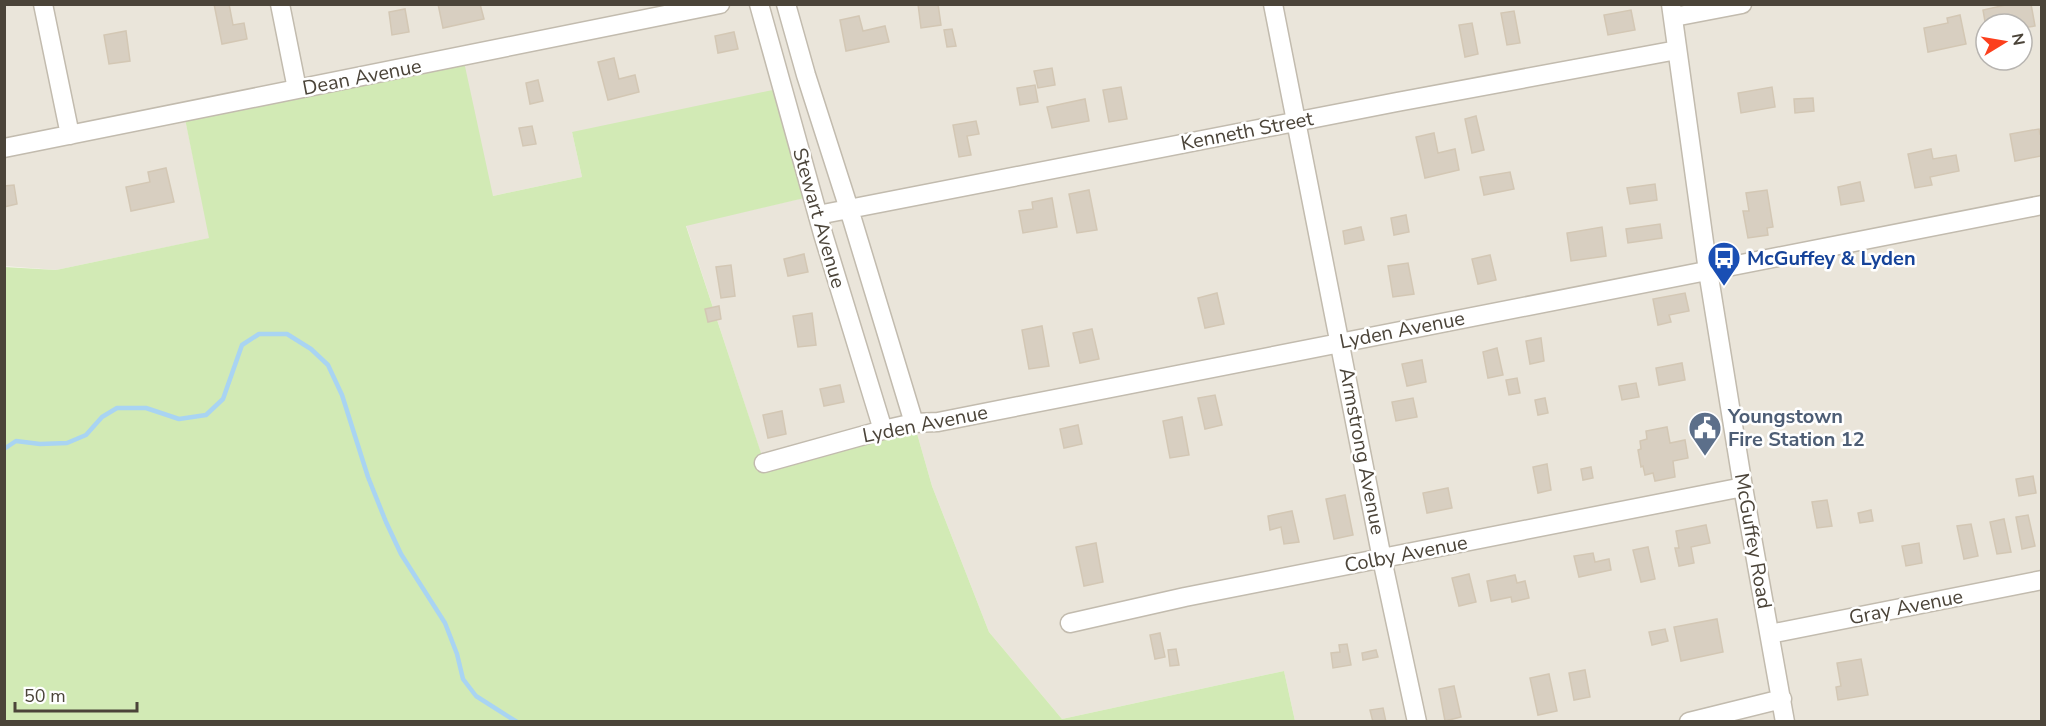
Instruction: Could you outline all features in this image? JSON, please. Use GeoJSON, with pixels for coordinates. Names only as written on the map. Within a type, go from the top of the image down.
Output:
{"type":"FeatureCollection","features":[{"type":"Feature","properties":{"kind":"street"},"geometry":{"type":"LineString","coordinates":[[43,4],[70,135]]}},
{"type":"Feature","properties":{"kind":"street"},"geometry":{"type":"LineString","coordinates":[[280,4],[297,89]]}},
{"type":"Feature","properties":{"kind":"street","name":"Dean Avenue"},"geometry":{"type":"LineString","coordinates":[[4,148],[720,4]]}},
{"type":"Feature","properties":{"kind":"street","name":"Stewart Avenue"},"geometry":{"type":"LineString","coordinates":[[759,4],[818,215],[883,430]]}},
{"type":"Feature","properties":{"kind":"street","name":"Stewart Avenue"},"geometry":{"type":"LineString","coordinates":[[786,4],[914,423]]}},
{"type":"Feature","properties":{"kind":"street","name":"Armstrong Avenue"},"geometry":{"type":"LineString","coordinates":[[1273,4],[1382,559],[1417,722]]}},
{"type":"Feature","properties":{"kind":"street"},"geometry":{"type":"LineString","coordinates":[[1672,11],[1742,4]]}},
{"type":"Feature","properties":{"kind":"street","name":"McGuffey Road"},"geometry":{"type":"LineString","coordinates":[[1672,11],[1708,272],[1785,722]]}},
{"type":"Feature","properties":{"kind":"street","name":"Kenneth Street"},"geometry":{"type":"LineString","coordinates":[[818,215],[1677,50]]}},
{"type":"Feature","properties":{"kind":"street","name":"Lyden Avenue"},"geometry":{"type":"LineString","coordinates":[[764,463],[914,423],[938,422],[2042,206]]}},
{"type":"Feature","properties":{"kind":"street","name":"Colby Avenue"},"geometry":{"type":"LineString","coordinates":[[1070,623],[1185,597],[1743,487]]}},
{"type":"Feature","properties":{"kind":"street","name":"Gray Avenue"},"geometry":{"type":"LineString","coordinates":[[1770,634],[2042,580]]}},
{"type":"Feature","properties":{"kind":"street"},"geometry":{"type":"LineString","coordinates":[[1689,722],[1782,699]]}},
{"type":"Feature","properties":{"kind":"shaded area"},"geometry":{"type":"Polygon","coordinates":[[[4,5],[2041,5],[2041,721],[1295,721],[1284,671],[1062,719],[989,632],[932,486],[914,423],[764,463],[686,225],[812,196],[572,132],[582,177],[493,196],[184,114],[210,238],[56,270],[5,266],[4,5]]]}},
{"type":"Feature","properties":{"kind":"green space"},"geometry":{"type":"Polygon","coordinates":[[[463,57],[493,196],[582,177],[572,132],[782,88],[813,196],[686,226],[764,462],[914,423],[932,486],[989,632],[1062,719],[1284,671],[1295,721],[5,721],[4,267],[56,270],[209,238],[184,114],[463,57]]]}},
{"type":"Feature","properties":{"kind":"building"},"geometry":{"type":"Polygon","coordinates":[[[214,4],[229,4],[233,25],[244,23],[247,39],[222,44],[214,4]]]}},
{"type":"Feature","properties":{"kind":"building"},"geometry":{"type":"Polygon","coordinates":[[[438,4],[480,4],[484,19],[443,28],[438,4]]]}},
{"type":"Feature","properties":{"kind":"building"},"geometry":{"type":"Polygon","coordinates":[[[918,4],[938,4],[941,25],[921,28],[918,4]]]}},
{"type":"Feature","properties":{"kind":"building"},"geometry":{"type":"Polygon","coordinates":[[[2010,4],[2031,4],[2032,12],[1983,12],[1983,10],[2010,4]]]}},
{"type":"Feature","properties":{"kind":"building"},"geometry":{"type":"Polygon","coordinates":[[[405,9],[409,32],[392,35],[389,12],[405,9]]]}},
{"type":"Feature","properties":{"kind":"building"},"geometry":{"type":"Polygon","coordinates":[[[1631,10],[1635,30],[1608,35],[1604,15],[1631,10]]]}},
{"type":"Feature","properties":{"kind":"building"},"geometry":{"type":"Polygon","coordinates":[[[1514,11],[1520,43],[1507,45],[1501,13],[1514,11]]]}},
{"type":"Feature","properties":{"kind":"building"},"geometry":{"type":"Polygon","coordinates":[[[1960,15],[1966,44],[1928,52],[1924,28],[1948,23],[1947,18],[1960,15]]]}},
{"type":"Feature","properties":{"kind":"building"},"geometry":{"type":"Polygon","coordinates":[[[859,16],[863,31],[885,26],[889,42],[846,51],[840,20],[859,16]]]}},
{"type":"Feature","properties":{"kind":"building"},"geometry":{"type":"Polygon","coordinates":[[[1472,23],[1478,54],[1465,57],[1459,25],[1472,23]]]}},
{"type":"Feature","properties":{"kind":"building"},"geometry":{"type":"Polygon","coordinates":[[[952,29],[956,46],[947,47],[944,30],[952,29]]]}},
{"type":"Feature","properties":{"kind":"building"},"geometry":{"type":"Polygon","coordinates":[[[126,31],[130,61],[109,64],[104,35],[126,31]]]}},
{"type":"Feature","properties":{"kind":"building"},"geometry":{"type":"Polygon","coordinates":[[[734,32],[738,49],[718,53],[715,36],[734,32]]]}},
{"type":"Feature","properties":{"kind":"building"},"geometry":{"type":"Polygon","coordinates":[[[614,58],[619,79],[635,75],[639,92],[608,100],[598,62],[614,58]]]}},
{"type":"Feature","properties":{"kind":"building"},"geometry":{"type":"Polygon","coordinates":[[[1052,68],[1055,85],[1038,88],[1034,71],[1052,68]]]}},
{"type":"Feature","properties":{"kind":"building"},"geometry":{"type":"Polygon","coordinates":[[[538,80],[543,101],[530,104],[526,83],[538,80]]]}},
{"type":"Feature","properties":{"kind":"building"},"geometry":{"type":"Polygon","coordinates":[[[1035,85],[1038,102],[1020,105],[1017,88],[1035,85]]]}},
{"type":"Feature","properties":{"kind":"building"},"geometry":{"type":"Polygon","coordinates":[[[1121,87],[1127,119],[1109,122],[1103,90],[1121,87]]]}},
{"type":"Feature","properties":{"kind":"building"},"geometry":{"type":"Polygon","coordinates":[[[1772,87],[1775,107],[1741,113],[1738,93],[1772,87]]]}},
{"type":"Feature","properties":{"kind":"building"},"geometry":{"type":"Polygon","coordinates":[[[1813,98],[1814,111],[1795,113],[1794,99],[1813,98]]]}},
{"type":"Feature","properties":{"kind":"building"},"geometry":{"type":"Polygon","coordinates":[[[1085,99],[1089,121],[1052,128],[1047,107],[1085,99]]]}},
{"type":"Feature","properties":{"kind":"building"},"geometry":{"type":"Polygon","coordinates":[[[1476,116],[1484,150],[1472,153],[1465,119],[1476,116]]]}},
{"type":"Feature","properties":{"kind":"building"},"geometry":{"type":"Polygon","coordinates":[[[976,121],[979,134],[967,136],[971,155],[959,157],[953,125],[976,121]]]}},
{"type":"Feature","properties":{"kind":"building"},"geometry":{"type":"Polygon","coordinates":[[[532,126],[536,144],[523,146],[519,128],[532,126]]]}},
{"type":"Feature","properties":{"kind":"building"},"geometry":{"type":"Polygon","coordinates":[[[2039,129],[2040,134],[2042,133],[2041,156],[2015,161],[2010,134],[2039,129]]]}},
{"type":"Feature","properties":{"kind":"building"},"geometry":{"type":"Polygon","coordinates":[[[1434,133],[1438,153],[1455,149],[1459,170],[1425,178],[1416,137],[1434,133]]]}},
{"type":"Feature","properties":{"kind":"building"},"geometry":{"type":"Polygon","coordinates":[[[1931,149],[1933,159],[1956,155],[1959,171],[1930,177],[1932,185],[1915,188],[1908,154],[1931,149]]]}},
{"type":"Feature","properties":{"kind":"building"},"geometry":{"type":"Polygon","coordinates":[[[166,168],[174,202],[131,211],[126,187],[150,182],[148,172],[166,168]]]}},
{"type":"Feature","properties":{"kind":"building"},"geometry":{"type":"Polygon","coordinates":[[[1510,172],[1514,189],[1484,195],[1480,177],[1510,172]]]}},
{"type":"Feature","properties":{"kind":"building"},"geometry":{"type":"Polygon","coordinates":[[[1860,182],[1864,201],[1841,205],[1838,187],[1860,182]]]}},
{"type":"Feature","properties":{"kind":"building"},"geometry":{"type":"Polygon","coordinates":[[[1655,184],[1657,200],[1630,204],[1627,188],[1655,184]]]}},
{"type":"Feature","properties":{"kind":"building"},"geometry":{"type":"Polygon","coordinates":[[[14,185],[17,204],[4,207],[4,186],[14,185]]]}},
{"type":"Feature","properties":{"kind":"building"},"geometry":{"type":"Polygon","coordinates":[[[1089,190],[1097,230],[1077,233],[1069,194],[1089,190]]]}},
{"type":"Feature","properties":{"kind":"building"},"geometry":{"type":"Polygon","coordinates":[[[1767,190],[1773,227],[1767,228],[1768,235],[1748,238],[1743,211],[1749,211],[1746,193],[1767,190]]]}},
{"type":"Feature","properties":{"kind":"building"},"geometry":{"type":"Polygon","coordinates":[[[1052,198],[1057,227],[1023,233],[1019,211],[1033,209],[1032,202],[1052,198]]]}},
{"type":"Feature","properties":{"kind":"building"},"geometry":{"type":"Polygon","coordinates":[[[1406,215],[1409,232],[1394,235],[1391,218],[1406,215]]]}},
{"type":"Feature","properties":{"kind":"building"},"geometry":{"type":"Polygon","coordinates":[[[1660,224],[1662,238],[1628,243],[1626,229],[1660,224]]]}},
{"type":"Feature","properties":{"kind":"building"},"geometry":{"type":"Polygon","coordinates":[[[1361,227],[1364,240],[1345,244],[1343,231],[1361,227]]]}},
{"type":"Feature","properties":{"kind":"building"},"geometry":{"type":"Polygon","coordinates":[[[1602,227],[1606,256],[1571,261],[1567,233],[1602,227]]]}},
{"type":"Feature","properties":{"kind":"building"},"geometry":{"type":"Polygon","coordinates":[[[804,254],[808,272],[788,276],[784,259],[804,254]]]}},
{"type":"Feature","properties":{"kind":"building"},"geometry":{"type":"Polygon","coordinates":[[[1490,255],[1496,280],[1478,284],[1472,259],[1490,255]]]}},
{"type":"Feature","properties":{"kind":"building"},"geometry":{"type":"Polygon","coordinates":[[[1408,263],[1414,294],[1393,297],[1388,266],[1408,263]]]}},
{"type":"Feature","properties":{"kind":"building"},"geometry":{"type":"Polygon","coordinates":[[[731,265],[735,296],[721,298],[716,267],[731,265]]]}},
{"type":"Feature","properties":{"kind":"building"},"geometry":{"type":"Polygon","coordinates":[[[1217,293],[1224,324],[1205,328],[1198,298],[1217,293]]]}},
{"type":"Feature","properties":{"kind":"building"},"geometry":{"type":"Polygon","coordinates":[[[1685,293],[1689,311],[1669,315],[1671,322],[1658,325],[1653,299],[1685,293]]]}},
{"type":"Feature","properties":{"kind":"building"},"geometry":{"type":"Polygon","coordinates":[[[719,306],[721,319],[708,322],[705,309],[719,306]]]}},
{"type":"Feature","properties":{"kind":"building"},"geometry":{"type":"Polygon","coordinates":[[[812,313],[816,345],[798,347],[793,316],[812,313]]]}},
{"type":"Feature","properties":{"kind":"building"},"geometry":{"type":"Polygon","coordinates":[[[1042,326],[1049,366],[1029,369],[1022,330],[1042,326]]]}},
{"type":"Feature","properties":{"kind":"building"},"geometry":{"type":"Polygon","coordinates":[[[1092,329],[1099,359],[1080,363],[1073,333],[1092,329]]]}},
{"type":"Feature","properties":{"kind":"building"},"geometry":{"type":"Polygon","coordinates":[[[1541,338],[1544,361],[1530,364],[1526,341],[1541,338]]]}},
{"type":"Feature","properties":{"kind":"building"},"geometry":{"type":"Polygon","coordinates":[[[1497,348],[1503,375],[1488,378],[1483,352],[1497,348]]]}},
{"type":"Feature","properties":{"kind":"building"},"geometry":{"type":"Polygon","coordinates":[[[1422,360],[1426,382],[1407,386],[1402,364],[1422,360]]]}},
{"type":"Feature","properties":{"kind":"building"},"geometry":{"type":"Polygon","coordinates":[[[1682,363],[1685,380],[1659,385],[1656,368],[1682,363]]]}},
{"type":"Feature","properties":{"kind":"building"},"geometry":{"type":"Polygon","coordinates":[[[1517,378],[1520,393],[1509,395],[1506,380],[1517,378]]]}},
{"type":"Feature","properties":{"kind":"building"},"geometry":{"type":"Polygon","coordinates":[[[1636,383],[1639,397],[1622,400],[1619,386],[1636,383]]]}},
{"type":"Feature","properties":{"kind":"building"},"geometry":{"type":"Polygon","coordinates":[[[840,385],[844,402],[824,406],[820,389],[840,385]]]}},
{"type":"Feature","properties":{"kind":"building"},"geometry":{"type":"Polygon","coordinates":[[[1215,395],[1222,425],[1205,429],[1198,398],[1215,395]]]}},
{"type":"Feature","properties":{"kind":"building"},"geometry":{"type":"Polygon","coordinates":[[[1413,398],[1417,417],[1396,421],[1392,402],[1413,398]]]}},
{"type":"Feature","properties":{"kind":"building"},"geometry":{"type":"Polygon","coordinates":[[[1545,398],[1548,413],[1538,415],[1535,400],[1545,398]]]}},
{"type":"Feature","properties":{"kind":"building"},"geometry":{"type":"Polygon","coordinates":[[[782,411],[786,434],[768,438],[763,415],[782,411]]]}},
{"type":"Feature","properties":{"kind":"building"},"geometry":{"type":"Polygon","coordinates":[[[1182,417],[1189,455],[1170,458],[1163,421],[1182,417]]]}},
{"type":"Feature","properties":{"kind":"building"},"geometry":{"type":"Polygon","coordinates":[[[1078,425],[1082,444],[1064,448],[1060,429],[1078,425]]]}},
{"type":"Feature","properties":{"kind":"building"},"geometry":{"type":"Polygon","coordinates":[[[1667,427],[1670,443],[1685,440],[1688,458],[1673,461],[1675,477],[1655,481],[1653,473],[1645,475],[1643,466],[1641,467],[1638,450],[1641,449],[1640,441],[1647,439],[1646,431],[1667,427]]]}},
{"type":"Feature","properties":{"kind":"building"},"geometry":{"type":"Polygon","coordinates":[[[1547,464],[1551,490],[1538,493],[1533,467],[1547,464]]]}},
{"type":"Feature","properties":{"kind":"building"},"geometry":{"type":"Polygon","coordinates":[[[1591,467],[1593,478],[1583,480],[1581,469],[1591,467]]]}},
{"type":"Feature","properties":{"kind":"building"},"geometry":{"type":"Polygon","coordinates":[[[2033,476],[2036,493],[2019,496],[2016,479],[2033,476]]]}},
{"type":"Feature","properties":{"kind":"building"},"geometry":{"type":"Polygon","coordinates":[[[1448,488],[1452,508],[1427,513],[1423,493],[1448,488]]]}},
{"type":"Feature","properties":{"kind":"building"},"geometry":{"type":"Polygon","coordinates":[[[1345,495],[1353,535],[1334,539],[1326,499],[1345,495]]]}},
{"type":"Feature","properties":{"kind":"building"},"geometry":{"type":"Polygon","coordinates":[[[1827,500],[1832,526],[1817,528],[1812,502],[1827,500]]]}},
{"type":"Feature","properties":{"kind":"building"},"geometry":{"type":"Polygon","coordinates":[[[1871,510],[1873,521],[1860,523],[1858,513],[1871,510]]]}},
{"type":"Feature","properties":{"kind":"building"},"geometry":{"type":"Polygon","coordinates":[[[1292,511],[1299,542],[1284,544],[1281,527],[1270,530],[1268,516],[1292,511]]]}},
{"type":"Feature","properties":{"kind":"building"},"geometry":{"type":"Polygon","coordinates":[[[2028,515],[2035,546],[2022,549],[2016,517],[2028,515]]]}},
{"type":"Feature","properties":{"kind":"building"},"geometry":{"type":"Polygon","coordinates":[[[2004,519],[2011,552],[1997,554],[1990,522],[2004,519]]]}},
{"type":"Feature","properties":{"kind":"building"},"geometry":{"type":"Polygon","coordinates":[[[1971,524],[1978,556],[1964,559],[1957,526],[1971,524]]]}},
{"type":"Feature","properties":{"kind":"building"},"geometry":{"type":"Polygon","coordinates":[[[1706,525],[1710,543],[1691,547],[1694,563],[1679,566],[1675,548],[1679,548],[1676,531],[1706,525]]]}},
{"type":"Feature","properties":{"kind":"building"},"geometry":{"type":"Polygon","coordinates":[[[1096,543],[1103,582],[1084,586],[1076,547],[1096,543]]]}},
{"type":"Feature","properties":{"kind":"building"},"geometry":{"type":"Polygon","coordinates":[[[1919,543],[1922,563],[1906,566],[1902,546],[1919,543]]]}},
{"type":"Feature","properties":{"kind":"building"},"geometry":{"type":"Polygon","coordinates":[[[1648,547],[1655,579],[1641,582],[1633,550],[1648,547]]]}},
{"type":"Feature","properties":{"kind":"building"},"geometry":{"type":"Polygon","coordinates":[[[1593,553],[1595,562],[1609,559],[1611,570],[1579,577],[1574,556],[1593,553]]]}},
{"type":"Feature","properties":{"kind":"building"},"geometry":{"type":"Polygon","coordinates":[[[1469,574],[1476,602],[1459,606],[1452,578],[1469,574]]]}},
{"type":"Feature","properties":{"kind":"building"},"geometry":{"type":"Polygon","coordinates":[[[1515,575],[1517,583],[1525,581],[1529,598],[1512,602],[1511,597],[1491,601],[1487,581],[1515,575]]]}},
{"type":"Feature","properties":{"kind":"building"},"geometry":{"type":"Polygon","coordinates":[[[1717,619],[1723,652],[1681,661],[1674,627],[1717,619]]]}},
{"type":"Feature","properties":{"kind":"building"},"geometry":{"type":"Polygon","coordinates":[[[1665,629],[1668,641],[1652,645],[1649,632],[1665,629]]]}},
{"type":"Feature","properties":{"kind":"building"},"geometry":{"type":"Polygon","coordinates":[[[1160,633],[1165,657],[1155,659],[1150,635],[1160,633]]]}},
{"type":"Feature","properties":{"kind":"building"},"geometry":{"type":"Polygon","coordinates":[[[1347,644],[1351,665],[1333,668],[1331,653],[1340,652],[1339,645],[1347,644]]]}},
{"type":"Feature","properties":{"kind":"building"},"geometry":{"type":"Polygon","coordinates":[[[1176,649],[1179,665],[1170,666],[1168,650],[1176,649]]]}},
{"type":"Feature","properties":{"kind":"building"},"geometry":{"type":"Polygon","coordinates":[[[1376,650],[1378,657],[1363,660],[1362,653],[1376,650]]]}},
{"type":"Feature","properties":{"kind":"building"},"geometry":{"type":"Polygon","coordinates":[[[1861,659],[1868,695],[1838,700],[1836,687],[1841,686],[1837,663],[1861,659]]]}},
{"type":"Feature","properties":{"kind":"building"},"geometry":{"type":"Polygon","coordinates":[[[1585,670],[1590,697],[1574,700],[1569,673],[1585,670]]]}},
{"type":"Feature","properties":{"kind":"building"},"geometry":{"type":"Polygon","coordinates":[[[1549,674],[1557,711],[1538,715],[1530,678],[1549,674]]]}},
{"type":"Feature","properties":{"kind":"building"},"geometry":{"type":"Polygon","coordinates":[[[1454,686],[1461,717],[1445,721],[1439,689],[1454,686]]]}},
{"type":"Feature","properties":{"kind":"building"},"geometry":{"type":"Polygon","coordinates":[[[1383,708],[1386,722],[1373,722],[1370,710],[1383,708]]]}},
{"type":"Feature","properties":{"kind":"waterway"},"geometry":{"type":"LineString","coordinates":[[4,449],[16,441],[40,444],[67,443],[86,435],[102,417],[117,408],[146,408],[179,419],[206,415],[223,399],[242,345],[259,334],[287,334],[311,349],[328,365],[342,395],[368,477],[386,522],[401,554],[445,623],[457,654],[463,679],[476,696],[517,722]]}},
{"type":"Feature","properties":{"kind":"place","name":"McGuffey & Lyden"},"geometry":{"type":"Point","coordinates":[1724,287]}},
{"type":"Feature","properties":{"kind":"place","name":"Youngstown Fire Station 12"},"geometry":{"type":"Point","coordinates":[1705,457]}}]}
